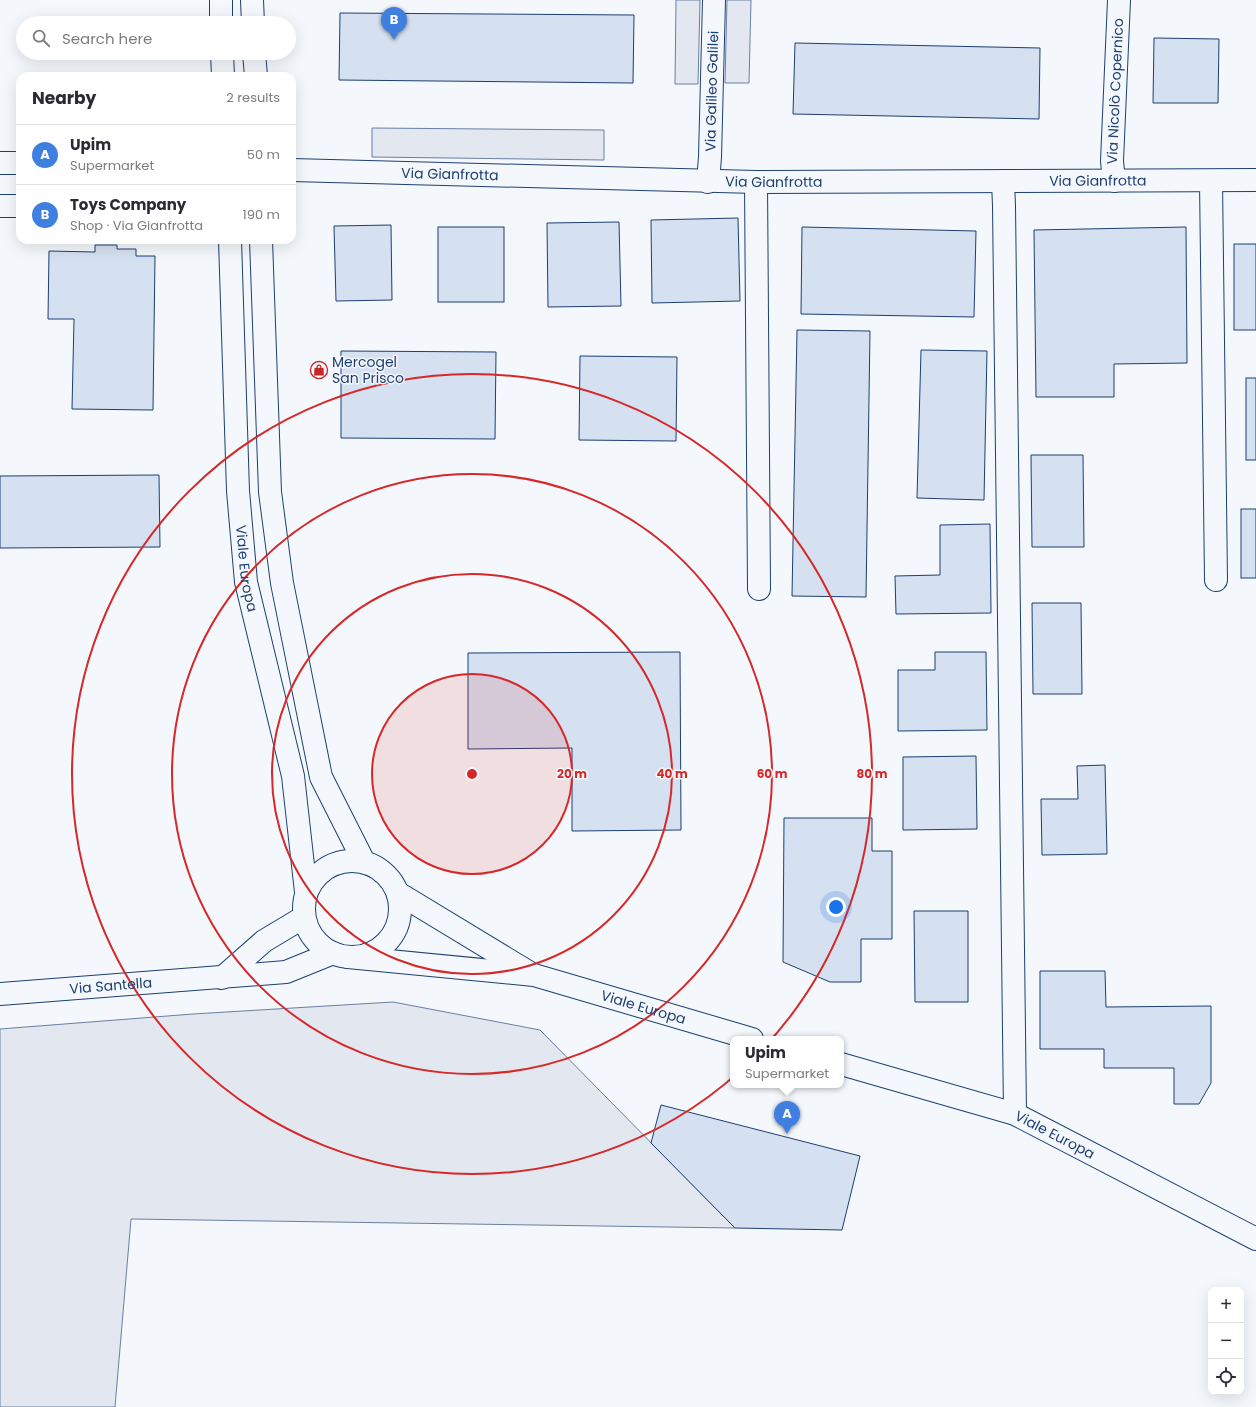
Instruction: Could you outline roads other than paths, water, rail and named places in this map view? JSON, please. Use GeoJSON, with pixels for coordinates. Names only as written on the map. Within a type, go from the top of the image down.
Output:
{"type":"FeatureCollection","features":[{"type":"Feature","properties":{"kind":"street"},"geometry":{"type":"LineString","coordinates":[[220,0],[221,16]]}},
{"type":"Feature","properties":{"kind":"street"},"geometry":{"type":"LineString","coordinates":[[252,0],[253,16]]}},
{"type":"Feature","properties":{"kind":"street","name":"Via Galileo Galilei"},"geometry":{"type":"LineString","coordinates":[[708,182],[714,0]]}},
{"type":"Feature","properties":{"kind":"street","name":"Via Nicolò Copernico"},"geometry":{"type":"LineString","coordinates":[[1114,181],[1112,161],[1119,0]]}},
{"type":"Feature","properties":{"kind":"street"},"geometry":{"type":"LineString","coordinates":[[222,60],[223,72]]}},
{"type":"Feature","properties":{"kind":"street"},"geometry":{"type":"LineString","coordinates":[[255,60],[256,72]]}},
{"type":"Feature","properties":{"kind":"street"},"geometry":{"type":"LineString","coordinates":[[0,163],[16,163]]}},
{"type":"Feature","properties":{"kind":"street","name":"Via Gianfrotta"},"geometry":{"type":"LineString","coordinates":[[296,170],[708,182],[1256,180]]}},
{"type":"Feature","properties":{"kind":"street"},"geometry":{"type":"LineString","coordinates":[[1003,181],[1015,1114]]}},
{"type":"Feature","properties":{"kind":"street"},"geometry":{"type":"LineString","coordinates":[[1211,181],[1216,580]]}},
{"type":"Feature","properties":{"kind":"street"},"geometry":{"type":"LineString","coordinates":[[756,182],[758,590]]}},
{"type":"Feature","properties":{"kind":"street"},"geometry":{"type":"LineString","coordinates":[[0,206],[16,206]]}},
{"type":"Feature","properties":{"kind":"street","name":"Viale Europa"},"geometry":{"type":"LineString","coordinates":[[230,244],[238,491],[246,582],[294,776],[306,892]]}},
{"type":"Feature","properties":{"kind":"street"},"geometry":{"type":"LineString","coordinates":[[261,244],[270,492],[282,583],[321,777],[364,862]]}},
{"type":"Feature","properties":{"kind":"street"},"geometry":{"type":"LineString","coordinates":[[350,860],[364,862],[379,868],[390,879],[398,893],[401,908],[398,924],[391,938],[379,949],[364,955],[341,955],[320,945],[309,932],[304,917],[306,892],[313,879],[324,869],[336,863],[350,860]]}},
{"type":"Feature","properties":{"kind":"street","name":"Viale Europa"},"geometry":{"type":"LineString","coordinates":[[398,893],[534,975]]}},
{"type":"Feature","properties":{"kind":"street"},"geometry":{"type":"LineString","coordinates":[[222,978],[264,941],[304,917]]}},
{"type":"Feature","properties":{"kind":"street","name":"Viale Europa"},"geometry":{"type":"LineString","coordinates":[[341,955],[534,975],[742,1036]]}},
{"type":"Feature","properties":{"kind":"street","name":"Via Santella"},"geometry":{"type":"LineString","coordinates":[[0,994],[286,972],[341,955]]}},
{"type":"Feature","properties":{"kind":"street","name":"Viale Europa"},"geometry":{"type":"LineString","coordinates":[[844,1065],[1015,1114],[1256,1239]]}},
{"type":"Feature","properties":{"kind":"place","name":"Toys Company"},"geometry":{"type":"Point","coordinates":[394,40]}},
{"type":"Feature","properties":{"kind":"place","name":"Mercogel San Prisco"},"geometry":{"type":"Point","coordinates":[319,370]}},
{"type":"Feature","properties":{"kind":"place","name":"Upim"},"geometry":{"type":"Point","coordinates":[787,1134]}}]}
